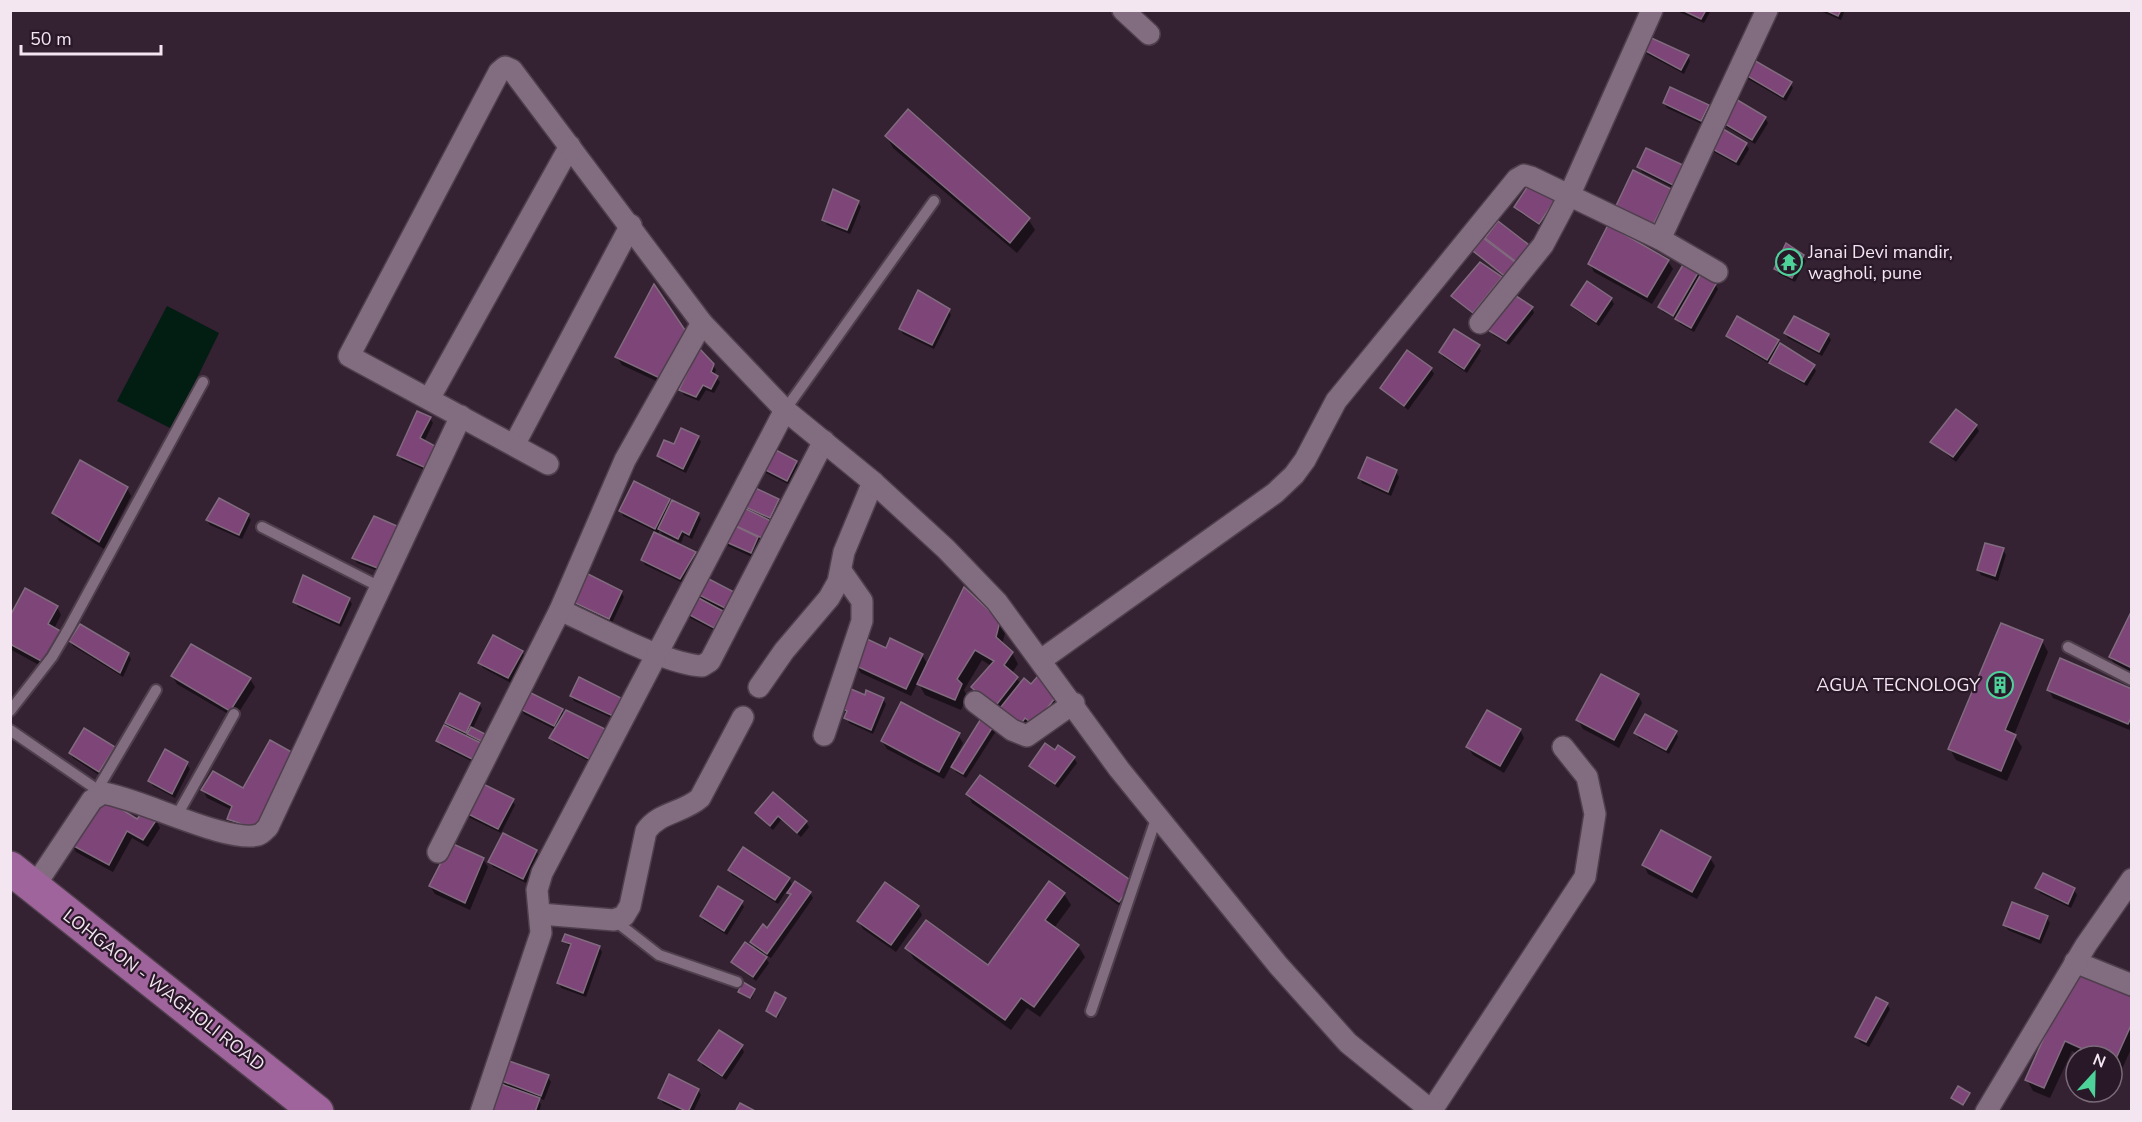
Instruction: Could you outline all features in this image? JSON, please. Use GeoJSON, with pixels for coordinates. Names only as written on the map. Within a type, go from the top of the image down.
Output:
{"type":"FeatureCollection","features":[{"type":"Feature","properties":{"kind":"main road","name":"LOHGAON - WAGHOLI ROAD"},"geometry":{"type":"LineString","coordinates":[[22,877],[317,1112]]}},
{"type":"Feature","properties":{"kind":"street"},"geometry":{"type":"LineString","coordinates":[[1123,10],[1149,34]]}},
{"type":"Feature","properties":{"kind":"street"},"geometry":{"type":"LineString","coordinates":[[1480,323],[1535,258],[1569,196],[1652,10]]}},
{"type":"Feature","properties":{"kind":"street"},"geometry":{"type":"LineString","coordinates":[[1660,239],[1767,10]]}},
{"type":"Feature","properties":{"kind":"street"},"geometry":{"type":"LineString","coordinates":[[548,464],[349,356],[499,72],[505,67],[512,70],[631,225],[702,323],[785,410],[873,482],[946,549],[990,594],[1074,703],[1119,769],[1278,965],[1348,1043],[1433,1111],[1585,878],[1595,814],[1587,777],[1563,747]]}},
{"type":"Feature","properties":{"kind":"street"},"geometry":{"type":"LineString","coordinates":[[429,399],[570,146]]}},
{"type":"Feature","properties":{"kind":"street"},"geometry":{"type":"LineString","coordinates":[[1041,660],[1275,493],[1294,476],[1336,401],[1517,179],[1524,175],[1532,177],[1660,239],[1717,272]]}},
{"type":"Feature","properties":{"kind":"street"},"geometry":{"type":"LineString","coordinates":[[514,445],[631,225]]}},
{"type":"Feature","properties":{"kind":"street"},"geometry":{"type":"LineString","coordinates":[[438,852],[560,610],[625,460],[702,323]]}},
{"type":"Feature","properties":{"kind":"street"},"geometry":{"type":"LineString","coordinates":[[481,1112],[539,942],[540,914],[537,890],[542,873],[785,410]]}},
{"type":"Feature","properties":{"kind":"street"},"geometry":{"type":"LineString","coordinates":[[22,877],[100,791],[176,817],[246,836],[260,834],[268,827],[461,416]]}},
{"type":"Feature","properties":{"kind":"street"},"geometry":{"type":"LineString","coordinates":[[560,610],[657,653],[690,665],[702,666],[710,661],[825,441]]}},
{"type":"Feature","properties":{"kind":"street"},"geometry":{"type":"LineString","coordinates":[[759,687],[784,651],[829,598],[842,571],[844,552],[873,482]]}},
{"type":"Feature","properties":{"kind":"street"},"geometry":{"type":"LineString","coordinates":[[824,735],[862,621],[862,601],[842,571]]}},
{"type":"Feature","properties":{"kind":"street"},"geometry":{"type":"LineString","coordinates":[[975,702],[1012,730],[1027,736],[1074,703]]}},
{"type":"Feature","properties":{"kind":"street"},"geometry":{"type":"LineString","coordinates":[[540,914],[614,920],[624,916],[630,906],[646,831],[653,821],[692,804],[700,798],[743,717]]}},
{"type":"Feature","properties":{"kind":"street"},"geometry":{"type":"LineString","coordinates":[[1986,1112],[2075,962],[2132,879]]}},
{"type":"Feature","properties":{"kind":"street"},"geometry":{"type":"LineString","coordinates":[[2075,962],[2132,985]]}},
{"type":"Feature","properties":{"kind":"lane"},"geometry":{"type":"LineString","coordinates":[[785,410],[934,201]]}},
{"type":"Feature","properties":{"kind":"lane"},"geometry":{"type":"LineString","coordinates":[[10,711],[52,657],[204,382]]}},
{"type":"Feature","properties":{"kind":"lane"},"geometry":{"type":"LineString","coordinates":[[262,527],[380,587]]}},
{"type":"Feature","properties":{"kind":"lane"},"geometry":{"type":"LineString","coordinates":[[2068,647],[2132,680]]}},
{"type":"Feature","properties":{"kind":"lane"},"geometry":{"type":"LineString","coordinates":[[10,730],[100,791],[156,690]]}},
{"type":"Feature","properties":{"kind":"lane"},"geometry":{"type":"LineString","coordinates":[[176,817],[234,714]]}},
{"type":"Feature","properties":{"kind":"lane"},"geometry":{"type":"LineString","coordinates":[[1091,1011],[1157,816]]}},
{"type":"Feature","properties":{"kind":"lane"},"geometry":{"type":"LineString","coordinates":[[614,920],[658,955],[737,982]]}},
{"type":"Feature","properties":{"kind":"shaded area"},"geometry":{"type":"Polygon","coordinates":[[[167,306],[219,333],[172,429],[117,401],[167,306]]]}},
{"type":"Feature","properties":{"kind":"building"},"geometry":{"type":"Polygon","coordinates":[[[1682,10],[1706,10],[1701,19],[1682,10]]]}},
{"type":"Feature","properties":{"kind":"building"},"geometry":{"type":"Polygon","coordinates":[[[1825,10],[1841,10],[1838,16],[1825,10]]]}},
{"type":"Feature","properties":{"kind":"building"},"geometry":{"type":"Polygon","coordinates":[[[1647,36],[1689,55],[1681,70],[1642,49],[1647,36]]]}},
{"type":"Feature","properties":{"kind":"building"},"geometry":{"type":"Polygon","coordinates":[[[1752,59],[1792,82],[1783,97],[1744,74],[1752,59]]]}},
{"type":"Feature","properties":{"kind":"building"},"geometry":{"type":"Polygon","coordinates":[[[1670,87],[1709,105],[1701,121],[1663,103],[1670,87]]]}},
{"type":"Feature","properties":{"kind":"building"},"geometry":{"type":"Polygon","coordinates":[[[1734,98],[1766,117],[1752,140],[1720,121],[1734,98]]]}},
{"type":"Feature","properties":{"kind":"building"},"geometry":{"type":"Polygon","coordinates":[[[908,109],[1030,218],[1010,243],[885,136],[908,109]]]}},
{"type":"Feature","properties":{"kind":"building"},"geometry":{"type":"Polygon","coordinates":[[[1718,126],[1747,143],[1736,162],[1707,146],[1718,126]]]}},
{"type":"Feature","properties":{"kind":"building"},"geometry":{"type":"Polygon","coordinates":[[[1646,148],[1683,165],[1673,185],[1637,167],[1646,148]]]}},
{"type":"Feature","properties":{"kind":"building"},"geometry":{"type":"Polygon","coordinates":[[[1633,170],[1671,189],[1652,227],[1615,208],[1633,170]]]}},
{"type":"Feature","properties":{"kind":"building"},"geometry":{"type":"Polygon","coordinates":[[[1530,183],[1555,200],[1539,224],[1514,207],[1530,183]]]}},
{"type":"Feature","properties":{"kind":"building"},"geometry":{"type":"Polygon","coordinates":[[[833,189],[859,201],[847,230],[822,220],[833,189]]]}},
{"type":"Feature","properties":{"kind":"building"},"geometry":{"type":"Polygon","coordinates":[[[1498,221],[1533,248],[1519,264],[1485,238],[1498,221]]]}},
{"type":"Feature","properties":{"kind":"building"},"geometry":{"type":"Polygon","coordinates":[[[1608,225],[1669,260],[1647,297],[1588,264],[1608,225]]]}},
{"type":"Feature","properties":{"kind":"building"},"geometry":{"type":"Polygon","coordinates":[[[1483,238],[1519,265],[1507,278],[1473,251],[1483,238]]]}},
{"type":"Feature","properties":{"kind":"building","name":"Janai Devi mandir, wagholi, pune"},"geometry":{"type":"Polygon","coordinates":[[[1786,243],[1804,255],[1792,278],[1774,269],[1786,243]]]}},
{"type":"Feature","properties":{"kind":"building"},"geometry":{"type":"Polygon","coordinates":[[[1480,262],[1502,277],[1473,313],[1451,296],[1480,262]]]}},
{"type":"Feature","properties":{"kind":"building"},"geometry":{"type":"Polygon","coordinates":[[[1684,263],[1699,271],[1673,316],[1658,307],[1684,263]]]}},
{"type":"Feature","properties":{"kind":"building"},"geometry":{"type":"Polygon","coordinates":[[[1701,274],[1717,282],[1691,328],[1675,319],[1701,274]]]}},
{"type":"Feature","properties":{"kind":"building"},"geometry":{"type":"Polygon","coordinates":[[[1587,281],[1612,298],[1596,322],[1571,305],[1587,281]]]}},
{"type":"Feature","properties":{"kind":"building"},"geometry":{"type":"Polygon","coordinates":[[[654,284],[689,336],[662,379],[615,357],[654,284]]]}},
{"type":"Feature","properties":{"kind":"building"},"geometry":{"type":"Polygon","coordinates":[[[918,290],[950,309],[932,345],[899,329],[918,290]]]}},
{"type":"Feature","properties":{"kind":"building"},"geometry":{"type":"Polygon","coordinates":[[[1516,296],[1533,307],[1506,341],[1488,330],[1516,296]]]}},
{"type":"Feature","properties":{"kind":"building"},"geometry":{"type":"Polygon","coordinates":[[[1737,316],[1779,340],[1767,360],[1726,336],[1737,316]]]}},
{"type":"Feature","properties":{"kind":"building"},"geometry":{"type":"Polygon","coordinates":[[[1794,316],[1829,334],[1819,352],[1784,333],[1794,316]]]}},
{"type":"Feature","properties":{"kind":"building"},"geometry":{"type":"Polygon","coordinates":[[[1454,329],[1480,345],[1464,369],[1439,352],[1454,329]]]}},
{"type":"Feature","properties":{"kind":"building"},"geometry":{"type":"Polygon","coordinates":[[[1780,343],[1815,365],[1804,382],[1769,363],[1780,343]]]}},
{"type":"Feature","properties":{"kind":"building"},"geometry":{"type":"Polygon","coordinates":[[[699,348],[714,364],[711,372],[718,376],[711,389],[703,385],[696,397],[679,390],[699,348]]]}},
{"type":"Feature","properties":{"kind":"building"},"geometry":{"type":"Polygon","coordinates":[[[1407,350],[1432,368],[1404,406],[1380,388],[1407,350]]]}},
{"type":"Feature","properties":{"kind":"building"},"geometry":{"type":"Polygon","coordinates":[[[1956,409],[1977,425],[1953,457],[1930,442],[1956,409]]]}},
{"type":"Feature","properties":{"kind":"building"},"geometry":{"type":"Polygon","coordinates":[[[417,411],[431,417],[420,438],[435,446],[426,468],[397,455],[417,411]]]}},
{"type":"Feature","properties":{"kind":"building"},"geometry":{"type":"Polygon","coordinates":[[[681,428],[699,436],[683,469],[657,456],[664,440],[674,444],[681,428]]]}},
{"type":"Feature","properties":{"kind":"building"},"geometry":{"type":"Polygon","coordinates":[[[770,447],[797,461],[787,481],[760,467],[770,447]]]}},
{"type":"Feature","properties":{"kind":"building"},"geometry":{"type":"Polygon","coordinates":[[[1367,457],[1397,470],[1388,492],[1358,478],[1367,457]]]}},
{"type":"Feature","properties":{"kind":"building"},"geometry":{"type":"Polygon","coordinates":[[[80,460],[128,487],[99,542],[52,513],[80,460]]]}},
{"type":"Feature","properties":{"kind":"building"},"geometry":{"type":"Polygon","coordinates":[[[634,481],[670,499],[655,529],[619,511],[634,481]]]}},
{"type":"Feature","properties":{"kind":"building"},"geometry":{"type":"Polygon","coordinates":[[[751,486],[779,499],[770,518],[741,505],[751,486]]]}},
{"type":"Feature","properties":{"kind":"building"},"geometry":{"type":"Polygon","coordinates":[[[219,498],[249,514],[239,535],[206,520],[219,498]]]}},
{"type":"Feature","properties":{"kind":"building"},"geometry":{"type":"Polygon","coordinates":[[[672,500],[699,513],[689,535],[682,531],[678,539],[658,529],[672,500]]]}},
{"type":"Feature","properties":{"kind":"building"},"geometry":{"type":"Polygon","coordinates":[[[740,506],[771,521],[762,538],[732,524],[740,506]]]}},
{"type":"Feature","properties":{"kind":"building"},"geometry":{"type":"Polygon","coordinates":[[[374,516],[399,527],[380,569],[352,558],[374,516]]]}},
{"type":"Feature","properties":{"kind":"building"},"geometry":{"type":"Polygon","coordinates":[[[731,524],[758,537],[751,553],[724,541],[731,524]]]}},
{"type":"Feature","properties":{"kind":"building"},"geometry":{"type":"Polygon","coordinates":[[[654,532],[696,552],[680,579],[641,560],[654,532]]]}},
{"type":"Feature","properties":{"kind":"building"},"geometry":{"type":"Polygon","coordinates":[[[1985,543],[2004,548],[1995,576],[1977,570],[1985,543]]]}},
{"type":"Feature","properties":{"kind":"building"},"geometry":{"type":"Polygon","coordinates":[[[586,573],[622,591],[609,619],[573,602],[586,573]]]}},
{"type":"Feature","properties":{"kind":"building"},"geometry":{"type":"Polygon","coordinates":[[[303,575],[350,598],[339,623],[293,602],[303,575]]]}},
{"type":"Feature","properties":{"kind":"building"},"geometry":{"type":"Polygon","coordinates":[[[705,577],[734,592],[725,608],[697,594],[705,577]]]}},
{"type":"Feature","properties":{"kind":"building"},"geometry":{"type":"Polygon","coordinates":[[[964,587],[1000,621],[996,637],[1013,652],[1004,665],[1018,677],[994,708],[971,687],[994,661],[975,650],[957,679],[962,684],[955,700],[917,684],[964,587]]]}},
{"type":"Feature","properties":{"kind":"building"},"geometry":{"type":"Polygon","coordinates":[[[25,588],[58,606],[48,624],[62,632],[43,662],[10,644],[10,616],[25,588]]]}},
{"type":"Feature","properties":{"kind":"building"},"geometry":{"type":"Polygon","coordinates":[[[695,596],[723,611],[714,628],[686,613],[695,596]]]}},
{"type":"Feature","properties":{"kind":"building"},"geometry":{"type":"Polygon","coordinates":[[[2132,610],[2132,668],[2109,657],[2132,610]]]}},
{"type":"Feature","properties":{"kind":"building","name":"AGUA TECNOLOGY"},"geometry":{"type":"Polygon","coordinates":[[[2001,623],[2043,640],[2005,730],[2016,735],[2001,771],[1948,749],[2001,623]]]}},
{"type":"Feature","properties":{"kind":"building"},"geometry":{"type":"Polygon","coordinates":[[[80,624],[129,653],[120,673],[69,641],[80,624]]]}},
{"type":"Feature","properties":{"kind":"building"},"geometry":{"type":"Polygon","coordinates":[[[493,635],[523,651],[508,678],[478,663],[493,635]]]}},
{"type":"Feature","properties":{"kind":"building"},"geometry":{"type":"Polygon","coordinates":[[[890,638],[923,654],[906,689],[854,665],[867,639],[886,648],[890,638]]]}},
{"type":"Feature","properties":{"kind":"building"},"geometry":{"type":"Polygon","coordinates":[[[191,644],[251,678],[230,711],[171,676],[191,644]]]}},
{"type":"Feature","properties":{"kind":"building"},"geometry":{"type":"Polygon","coordinates":[[[2060,658],[2132,689],[2132,716],[2128,724],[2047,690],[2060,658]]]}},
{"type":"Feature","properties":{"kind":"building"},"geometry":{"type":"Polygon","coordinates":[[[1601,674],[1639,694],[1614,740],[1576,720],[1601,674]]]}},
{"type":"Feature","properties":{"kind":"building"},"geometry":{"type":"Polygon","coordinates":[[[1038,676],[1059,693],[1034,725],[1025,718],[1021,724],[1000,708],[1024,678],[1031,684],[1038,676]]]}},
{"type":"Feature","properties":{"kind":"building"},"geometry":{"type":"Polygon","coordinates":[[[579,677],[621,698],[613,716],[570,696],[579,677]]]}},
{"type":"Feature","properties":{"kind":"building"},"geometry":{"type":"Polygon","coordinates":[[[851,689],[865,695],[866,690],[884,698],[871,730],[844,718],[847,711],[843,709],[851,689]]]}},
{"type":"Feature","properties":{"kind":"building"},"geometry":{"type":"Polygon","coordinates":[[[529,692],[563,709],[554,726],[520,709],[529,692]]]}},
{"type":"Feature","properties":{"kind":"building"},"geometry":{"type":"Polygon","coordinates":[[[460,693],[480,703],[466,733],[445,723],[460,693]]]}},
{"type":"Feature","properties":{"kind":"building"},"geometry":{"type":"Polygon","coordinates":[[[901,702],[960,733],[939,772],[881,741],[901,702]]]}},
{"type":"Feature","properties":{"kind":"building"},"geometry":{"type":"Polygon","coordinates":[[[566,710],[605,729],[589,759],[549,738],[566,710]]]}},
{"type":"Feature","properties":{"kind":"building"},"geometry":{"type":"Polygon","coordinates":[[[1487,710],[1521,729],[1500,766],[1466,747],[1487,710]]]}},
{"type":"Feature","properties":{"kind":"building"},"geometry":{"type":"Polygon","coordinates":[[[1645,714],[1677,731],[1666,750],[1634,733],[1645,714]]]}},
{"type":"Feature","properties":{"kind":"building"},"geometry":{"type":"Polygon","coordinates":[[[982,717],[994,725],[963,774],[951,767],[982,717]]]}},
{"type":"Feature","properties":{"kind":"building"},"geometry":{"type":"Polygon","coordinates":[[[444,725],[481,743],[472,759],[436,741],[444,725]]]}},
{"type":"Feature","properties":{"kind":"building"},"geometry":{"type":"Polygon","coordinates":[[[471,727],[485,734],[481,741],[467,734],[471,727]]]}},
{"type":"Feature","properties":{"kind":"building"},"geometry":{"type":"Polygon","coordinates":[[[84,728],[115,747],[99,772],[69,753],[84,728]]]}},
{"type":"Feature","properties":{"kind":"building"},"geometry":{"type":"Polygon","coordinates":[[[270,740],[297,755],[260,830],[227,819],[232,806],[201,790],[213,771],[243,788],[270,740]]]}},
{"type":"Feature","properties":{"kind":"building"},"geometry":{"type":"Polygon","coordinates":[[[1045,743],[1055,750],[1058,745],[1075,757],[1055,784],[1029,766],[1045,743]]]}},
{"type":"Feature","properties":{"kind":"building"},"geometry":{"type":"Polygon","coordinates":[[[165,749],[188,762],[172,794],[148,781],[165,749]]]}},
{"type":"Feature","properties":{"kind":"building"},"geometry":{"type":"Polygon","coordinates":[[[980,775],[1133,882],[1119,902],[966,794],[980,775]]]}},
{"type":"Feature","properties":{"kind":"building"},"geometry":{"type":"Polygon","coordinates":[[[481,783],[514,799],[498,829],[466,813],[481,783]]]}},
{"type":"Feature","properties":{"kind":"building"},"geometry":{"type":"Polygon","coordinates":[[[773,792],[807,821],[797,833],[778,816],[770,826],[755,813],[773,792]]]}},
{"type":"Feature","properties":{"kind":"building"},"geometry":{"type":"Polygon","coordinates":[[[105,799],[137,819],[143,812],[157,819],[143,840],[127,831],[109,865],[70,844],[105,799]]]}},
{"type":"Feature","properties":{"kind":"building"},"geometry":{"type":"Polygon","coordinates":[[[1661,830],[1711,857],[1692,892],[1642,865],[1661,830]]]}},
{"type":"Feature","properties":{"kind":"building"},"geometry":{"type":"Polygon","coordinates":[[[503,833],[537,850],[523,879],[488,862],[503,833]]]}},
{"type":"Feature","properties":{"kind":"building"},"geometry":{"type":"Polygon","coordinates":[[[451,843],[484,858],[465,903],[429,886],[451,843]]]}},
{"type":"Feature","properties":{"kind":"building"},"geometry":{"type":"Polygon","coordinates":[[[743,847],[790,878],[775,900],[728,870],[743,847]]]}},
{"type":"Feature","properties":{"kind":"building"},"geometry":{"type":"Polygon","coordinates":[[[2043,873],[2075,888],[2068,904],[2035,888],[2043,873]]]}},
{"type":"Feature","properties":{"kind":"building"},"geometry":{"type":"Polygon","coordinates":[[[795,881],[811,892],[767,954],[750,942],[763,924],[767,928],[791,894],[787,893],[795,881]]]}},
{"type":"Feature","properties":{"kind":"building"},"geometry":{"type":"Polygon","coordinates":[[[1049,881],[1065,893],[1045,920],[1079,945],[1034,1007],[1021,998],[1005,1020],[905,948],[926,920],[988,965],[1049,881]]]}},
{"type":"Feature","properties":{"kind":"building"},"geometry":{"type":"Polygon","coordinates":[[[885,882],[919,906],[891,945],[857,921],[885,882]]]}},
{"type":"Feature","properties":{"kind":"building"},"geometry":{"type":"Polygon","coordinates":[[[718,886],[743,901],[724,931],[700,916],[718,886]]]}},
{"type":"Feature","properties":{"kind":"building"},"geometry":{"type":"Polygon","coordinates":[[[2012,902],[2048,916],[2039,939],[2003,925],[2012,902]]]}},
{"type":"Feature","properties":{"kind":"building"},"geometry":{"type":"Polygon","coordinates":[[[565,934],[600,946],[583,993],[557,983],[571,944],[562,941],[565,934]]]}},
{"type":"Feature","properties":{"kind":"building"},"geometry":{"type":"Polygon","coordinates":[[[745,942],[767,957],[753,977],[731,962],[745,942]]]}},
{"type":"Feature","properties":{"kind":"building"},"geometry":{"type":"Polygon","coordinates":[[[2075,968],[2132,993],[2132,1023],[2123,1044],[2072,1044],[2065,1041],[2044,1088],[2025,1080],[2075,968]]]}},
{"type":"Feature","properties":{"kind":"building"},"geometry":{"type":"Polygon","coordinates":[[[743,982],[755,989],[750,998],[738,992],[743,982]]]}},
{"type":"Feature","properties":{"kind":"building"},"geometry":{"type":"Polygon","coordinates":[[[775,992],[786,998],[776,1017],[766,1011],[775,992]]]}},
{"type":"Feature","properties":{"kind":"building"},"geometry":{"type":"Polygon","coordinates":[[[1876,997],[1888,1003],[1866,1042],[1855,1037],[1876,997]]]}},
{"type":"Feature","properties":{"kind":"building"},"geometry":{"type":"Polygon","coordinates":[[[719,1030],[743,1045],[722,1076],[698,1060],[719,1030]]]}},
{"type":"Feature","properties":{"kind":"building"},"geometry":{"type":"Polygon","coordinates":[[[509,1061],[549,1075],[541,1096],[502,1081],[509,1061]]]}},
{"type":"Feature","properties":{"kind":"building"},"geometry":{"type":"Polygon","coordinates":[[[669,1074],[699,1089],[688,1112],[658,1098],[669,1074]]]}},
{"type":"Feature","properties":{"kind":"building"},"geometry":{"type":"Polygon","coordinates":[[[501,1084],[540,1098],[535,1112],[491,1112],[501,1084]]]}},
{"type":"Feature","properties":{"kind":"building"},"geometry":{"type":"Polygon","coordinates":[[[1958,1086],[1970,1093],[1963,1105],[1951,1098],[1958,1086]]]}},
{"type":"Feature","properties":{"kind":"building"},"geometry":{"type":"Polygon","coordinates":[[[740,1103],[757,1112],[735,1112],[740,1103]]]}},
{"type":"Feature","properties":{"kind":"place","name":"Janai Devi mandir, wagholi, pune"},"geometry":{"type":"Point","coordinates":[1789,262]}},
{"type":"Feature","properties":{"kind":"place","name":"AGUA TECNOLOGY"},"geometry":{"type":"Point","coordinates":[2000,685]}}]}
